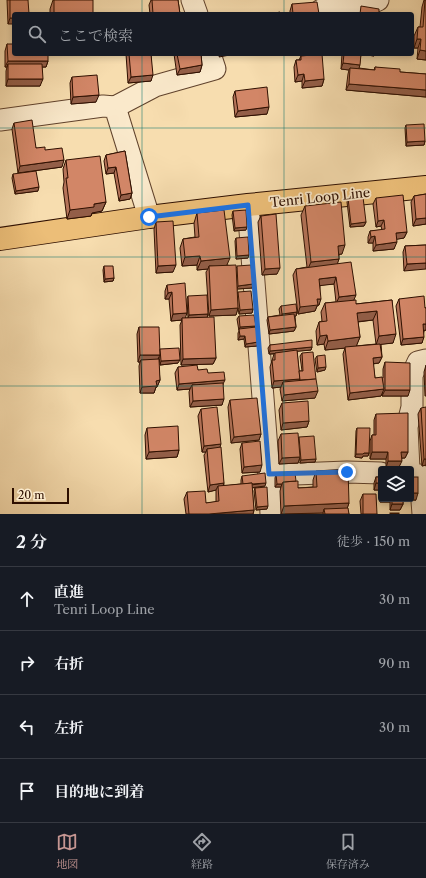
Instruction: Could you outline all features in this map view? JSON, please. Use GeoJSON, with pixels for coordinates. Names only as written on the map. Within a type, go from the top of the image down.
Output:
{"type":"FeatureCollection","features":[{"type":"Feature","properties":{"kind":"main road","name":"Tenri Loop Line"},"geometry":{"type":"LineString","coordinates":[[0,239],[149,217],[248,205],[426,187]]}},
{"type":"Feature","properties":{"kind":"street"},"geometry":{"type":"LineString","coordinates":[[192,0],[196,12]]}},
{"type":"Feature","properties":{"kind":"street"},"geometry":{"type":"LineString","coordinates":[[322,12],[321,10],[378,0]]}},
{"type":"Feature","properties":{"kind":"street"},"geometry":{"type":"LineString","coordinates":[[0,120],[103,106],[114,107],[155,86],[216,69],[211,56]]}},
{"type":"Feature","properties":{"kind":"street"},"geometry":{"type":"LineString","coordinates":[[114,107],[149,217]]}},
{"type":"Feature","properties":{"kind":"street"},"geometry":{"type":"LineString","coordinates":[[248,205],[271,514]]}},
{"type":"Feature","properties":{"kind":"street"},"geometry":{"type":"LineString","coordinates":[[423,514],[417,474],[407,428],[412,407],[412,375],[418,362],[426,360]]}},
{"type":"Feature","properties":{"kind":"street"},"geometry":{"type":"LineString","coordinates":[[269,474],[347,472],[378,473]]}},
{"type":"Feature","properties":{"kind":"building"},"geometry":{"type":"Polygon","coordinates":[[[10,0],[28,0],[29,12],[12,12],[12,18],[10,18],[10,0]]]}},
{"type":"Feature","properties":{"kind":"building"},"geometry":{"type":"Polygon","coordinates":[[[54,0],[93,0],[93,12],[54,12],[54,0]]]}},
{"type":"Feature","properties":{"kind":"building"},"geometry":{"type":"Polygon","coordinates":[[[152,0],[178,0],[180,12],[153,12],[152,0]]]}},
{"type":"Feature","properties":{"kind":"building"},"geometry":{"type":"Polygon","coordinates":[[[425,0],[426,51],[420,50],[421,39],[417,39],[418,27],[423,27],[425,0]]]}},
{"type":"Feature","properties":{"kind":"building"},"geometry":{"type":"Polygon","coordinates":[[[317,2],[319,12],[293,12],[292,4],[317,2]]]}},
{"type":"Feature","properties":{"kind":"building"},"geometry":{"type":"Polygon","coordinates":[[[361,6],[379,9],[379,12],[360,12],[361,6]]]}},
{"type":"Feature","properties":{"kind":"building"},"geometry":{"type":"Polygon","coordinates":[[[7,44],[12,44],[12,56],[48,56],[48,61],[8,61],[7,44]]]}},
{"type":"Feature","properties":{"kind":"building"},"geometry":{"type":"Polygon","coordinates":[[[129,56],[151,56],[153,75],[131,77],[129,56]]]}},
{"type":"Feature","properties":{"kind":"building"},"geometry":{"type":"Polygon","coordinates":[[[177,56],[201,56],[202,65],[180,69],[177,56]]]}},
{"type":"Feature","properties":{"kind":"building"},"geometry":{"type":"Polygon","coordinates":[[[301,56],[322,56],[324,79],[305,81],[304,74],[298,75],[296,60],[301,60],[301,56]]]}},
{"type":"Feature","properties":{"kind":"building"},"geometry":{"type":"Polygon","coordinates":[[[344,56],[361,56],[360,65],[343,63],[344,56]]]}},
{"type":"Feature","properties":{"kind":"building"},"geometry":{"type":"Polygon","coordinates":[[[8,64],[42,64],[43,79],[8,79],[8,64]]]}},
{"type":"Feature","properties":{"kind":"building"},"geometry":{"type":"Polygon","coordinates":[[[375,67],[400,69],[400,72],[426,74],[426,90],[349,84],[350,68],[375,70],[375,67]]]}},
{"type":"Feature","properties":{"kind":"building"},"geometry":{"type":"Polygon","coordinates":[[[97,75],[99,95],[73,97],[72,77],[97,75]]]}},
{"type":"Feature","properties":{"kind":"building"},"geometry":{"type":"Polygon","coordinates":[[[267,87],[269,107],[238,111],[235,91],[267,87]]]}},
{"type":"Feature","properties":{"kind":"building"},"geometry":{"type":"Polygon","coordinates":[[[32,120],[36,148],[45,147],[45,150],[62,148],[64,160],[20,166],[14,123],[32,120]]]}},
{"type":"Feature","properties":{"kind":"building"},"geometry":{"type":"Polygon","coordinates":[[[424,124],[425,141],[407,142],[406,125],[424,124]]]}},
{"type":"Feature","properties":{"kind":"building"},"geometry":{"type":"Polygon","coordinates":[[[125,151],[132,193],[121,195],[116,167],[108,168],[106,155],[125,151]]]}},
{"type":"Feature","properties":{"kind":"building"},"geometry":{"type":"Polygon","coordinates":[[[100,156],[106,202],[94,204],[94,207],[70,210],[66,178],[68,178],[66,160],[100,156]]]}},
{"type":"Feature","properties":{"kind":"building"},"geometry":{"type":"Polygon","coordinates":[[[36,171],[39,187],[16,191],[13,174],[36,171]]]}},
{"type":"Feature","properties":{"kind":"building"},"geometry":{"type":"Polygon","coordinates":[[[426,194],[426,218],[416,219],[414,196],[426,194]]]}},
{"type":"Feature","properties":{"kind":"building"},"geometry":{"type":"Polygon","coordinates":[[[403,195],[407,232],[396,233],[397,242],[376,245],[375,236],[371,237],[370,231],[385,229],[384,220],[378,221],[376,198],[403,195]]]}},
{"type":"Feature","properties":{"kind":"building"},"geometry":{"type":"Polygon","coordinates":[[[363,197],[366,222],[351,224],[348,198],[363,197]]]}},
{"type":"Feature","properties":{"kind":"building"},"geometry":{"type":"Polygon","coordinates":[[[341,202],[345,245],[338,246],[339,259],[311,262],[305,206],[341,202]]]}},
{"type":"Feature","properties":{"kind":"building"},"geometry":{"type":"Polygon","coordinates":[[[224,210],[230,258],[201,261],[200,256],[185,257],[183,239],[199,237],[197,213],[224,210]]]}},
{"type":"Feature","properties":{"kind":"building"},"geometry":{"type":"Polygon","coordinates":[[[246,210],[247,227],[235,228],[233,211],[246,210]]]}},
{"type":"Feature","properties":{"kind":"building"},"geometry":{"type":"Polygon","coordinates":[[[276,214],[280,268],[265,269],[261,216],[276,214]]]}},
{"type":"Feature","properties":{"kind":"building"},"geometry":{"type":"Polygon","coordinates":[[[173,221],[176,265],[158,266],[156,222],[173,221]]]}},
{"type":"Feature","properties":{"kind":"building"},"geometry":{"type":"Polygon","coordinates":[[[248,237],[249,255],[237,256],[236,238],[248,237]]]}},
{"type":"Feature","properties":{"kind":"building"},"geometry":{"type":"Polygon","coordinates":[[[426,245],[426,263],[407,264],[405,246],[426,245]]]}},
{"type":"Feature","properties":{"kind":"building"},"geometry":{"type":"Polygon","coordinates":[[[351,262],[356,295],[339,297],[336,277],[319,279],[321,299],[317,299],[318,305],[300,307],[296,269],[351,262]]]}},
{"type":"Feature","properties":{"kind":"building"},"geometry":{"type":"Polygon","coordinates":[[[236,265],[238,308],[211,310],[209,266],[236,265]]]}},
{"type":"Feature","properties":{"kind":"building"},"geometry":{"type":"Polygon","coordinates":[[[251,265],[253,284],[238,286],[237,266],[251,265]]]}},
{"type":"Feature","properties":{"kind":"building"},"geometry":{"type":"Polygon","coordinates":[[[104,266],[113,266],[114,278],[105,279],[104,266]]]}},
{"type":"Feature","properties":{"kind":"building"},"geometry":{"type":"Polygon","coordinates":[[[185,283],[187,313],[173,314],[172,292],[168,293],[167,285],[185,283]]]}},
{"type":"Feature","properties":{"kind":"building"},"geometry":{"type":"Polygon","coordinates":[[[251,291],[253,309],[240,310],[238,292],[251,291]]]}},
{"type":"Feature","properties":{"kind":"building"},"geometry":{"type":"Polygon","coordinates":[[[207,295],[208,314],[189,315],[188,296],[207,295]]]}},
{"type":"Feature","properties":{"kind":"building"},"geometry":{"type":"Polygon","coordinates":[[[424,296],[426,324],[423,324],[424,337],[403,339],[399,299],[424,296]]]}},
{"type":"Feature","properties":{"kind":"building"},"geometry":{"type":"Polygon","coordinates":[[[356,300],[356,304],[392,300],[396,334],[379,336],[377,311],[357,313],[360,337],[328,341],[327,335],[320,336],[319,322],[327,321],[325,303],[356,300]]]}},
{"type":"Feature","properties":{"kind":"building"},"geometry":{"type":"Polygon","coordinates":[[[296,304],[297,312],[282,314],[281,306],[296,304]]]}},
{"type":"Feature","properties":{"kind":"building"},"geometry":{"type":"Polygon","coordinates":[[[294,314],[296,327],[270,330],[268,317],[294,314]]]}},
{"type":"Feature","properties":{"kind":"building"},"geometry":{"type":"Polygon","coordinates":[[[254,315],[256,326],[240,327],[239,316],[254,315]]]}},
{"type":"Feature","properties":{"kind":"building"},"geometry":{"type":"Polygon","coordinates":[[[214,317],[216,358],[183,359],[182,318],[214,317]]]}},
{"type":"Feature","properties":{"kind":"building"},"geometry":{"type":"Polygon","coordinates":[[[139,327],[159,327],[160,355],[140,355],[139,327]]]}},
{"type":"Feature","properties":{"kind":"building"},"geometry":{"type":"Polygon","coordinates":[[[256,327],[258,342],[246,344],[245,336],[240,336],[239,329],[256,327]]]}},
{"type":"Feature","properties":{"kind":"building"},"geometry":{"type":"Polygon","coordinates":[[[312,340],[312,347],[270,351],[270,345],[312,340]]]}},
{"type":"Feature","properties":{"kind":"building"},"geometry":{"type":"Polygon","coordinates":[[[380,344],[382,357],[373,358],[375,378],[382,377],[384,389],[350,393],[345,347],[380,344]]]}},
{"type":"Feature","properties":{"kind":"building"},"geometry":{"type":"Polygon","coordinates":[[[179,348],[180,360],[161,361],[160,349],[179,348]]]}},
{"type":"Feature","properties":{"kind":"building"},"geometry":{"type":"Polygon","coordinates":[[[297,350],[300,379],[274,381],[272,360],[275,360],[275,353],[297,350]]]}},
{"type":"Feature","properties":{"kind":"building"},"geometry":{"type":"Polygon","coordinates":[[[313,352],[316,379],[300,380],[299,371],[303,371],[302,353],[313,352]]]}},
{"type":"Feature","properties":{"kind":"building"},"geometry":{"type":"Polygon","coordinates":[[[325,355],[326,367],[318,368],[317,356],[325,355]]]}},
{"type":"Feature","properties":{"kind":"building"},"geometry":{"type":"Polygon","coordinates":[[[159,359],[160,380],[156,381],[157,386],[142,387],[141,360],[159,359]]]}},
{"type":"Feature","properties":{"kind":"building"},"geometry":{"type":"Polygon","coordinates":[[[385,362],[410,363],[410,390],[385,390],[385,362]]]}},
{"type":"Feature","properties":{"kind":"building"},"geometry":{"type":"Polygon","coordinates":[[[197,365],[198,370],[207,369],[208,373],[224,372],[225,380],[179,384],[178,367],[197,365]]]}},
{"type":"Feature","properties":{"kind":"building"},"geometry":{"type":"Polygon","coordinates":[[[316,379],[318,391],[284,395],[283,382],[316,379]]]}},
{"type":"Feature","properties":{"kind":"building"},"geometry":{"type":"Polygon","coordinates":[[[223,383],[224,399],[193,401],[192,385],[223,383]]]}},
{"type":"Feature","properties":{"kind":"building"},"geometry":{"type":"Polygon","coordinates":[[[257,398],[261,434],[234,437],[230,400],[257,398]]]}},
{"type":"Feature","properties":{"kind":"building"},"geometry":{"type":"Polygon","coordinates":[[[308,401],[309,421],[283,423],[282,403],[308,401]]]}},
{"type":"Feature","properties":{"kind":"building"},"geometry":{"type":"Polygon","coordinates":[[[217,407],[221,444],[204,446],[201,409],[217,407]]]}},
{"type":"Feature","properties":{"kind":"building"},"geometry":{"type":"Polygon","coordinates":[[[426,407],[426,459],[424,459],[421,408],[426,407]]]}},
{"type":"Feature","properties":{"kind":"building"},"geometry":{"type":"Polygon","coordinates":[[[408,413],[408,452],[401,452],[402,461],[388,461],[388,452],[372,452],[372,435],[376,435],[376,414],[408,413]]]}},
{"type":"Feature","properties":{"kind":"building"},"geometry":{"type":"Polygon","coordinates":[[[178,426],[179,450],[149,452],[147,428],[178,426]]]}},
{"type":"Feature","properties":{"kind":"building"},"geometry":{"type":"Polygon","coordinates":[[[357,428],[370,428],[369,453],[356,454],[357,428]]]}},
{"type":"Feature","properties":{"kind":"building"},"geometry":{"type":"Polygon","coordinates":[[[298,433],[300,457],[282,458],[281,434],[298,433]]]}},
{"type":"Feature","properties":{"kind":"building"},"geometry":{"type":"Polygon","coordinates":[[[314,436],[316,459],[301,460],[299,437],[314,436]]]}},
{"type":"Feature","properties":{"kind":"building"},"geometry":{"type":"Polygon","coordinates":[[[260,441],[262,465],[244,467],[242,443],[260,441]]]}},
{"type":"Feature","properties":{"kind":"building"},"geometry":{"type":"Polygon","coordinates":[[[221,447],[224,483],[210,485],[207,449],[221,447]]]}},
{"type":"Feature","properties":{"kind":"building"},"geometry":{"type":"Polygon","coordinates":[[[348,469],[349,503],[284,506],[283,482],[298,481],[298,488],[317,487],[316,471],[348,469]]]}},
{"type":"Feature","properties":{"kind":"building"},"geometry":{"type":"Polygon","coordinates":[[[265,473],[266,483],[243,484],[242,476],[265,473]]]}},
{"type":"Feature","properties":{"kind":"building"},"geometry":{"type":"Polygon","coordinates":[[[295,473],[296,481],[277,484],[276,474],[295,473]]]}},
{"type":"Feature","properties":{"kind":"building"},"geometry":{"type":"Polygon","coordinates":[[[376,477],[378,477],[378,483],[376,483],[376,477]]]}},
{"type":"Feature","properties":{"kind":"building"},"geometry":{"type":"Polygon","coordinates":[[[414,477],[418,477],[418,493],[414,493],[414,477]]]}},
{"type":"Feature","properties":{"kind":"building"},"geometry":{"type":"Polygon","coordinates":[[[252,483],[254,510],[209,514],[189,514],[187,492],[205,491],[206,503],[219,501],[218,486],[252,483]]]}},
{"type":"Feature","properties":{"kind":"building"},"geometry":{"type":"Polygon","coordinates":[[[267,487],[268,506],[257,507],[255,488],[267,487]]]}},
{"type":"Feature","properties":{"kind":"building"},"geometry":{"type":"Polygon","coordinates":[[[363,494],[376,494],[377,514],[363,514],[363,494]]]}},
{"type":"Feature","properties":{"kind":"building"},"geometry":{"type":"Polygon","coordinates":[[[392,502],[403,502],[403,504],[392,504],[392,502]]]}},
{"type":"Feature","properties":{"kind":"building"},"geometry":{"type":"Polygon","coordinates":[[[348,508],[349,514],[325,514],[324,509],[348,508]]]}},
{"type":"Feature","properties":{"kind":"route"},"geometry":{"type":"LineString","coordinates":[[149,217],[248,205],[269,474],[347,472]]}}]}
